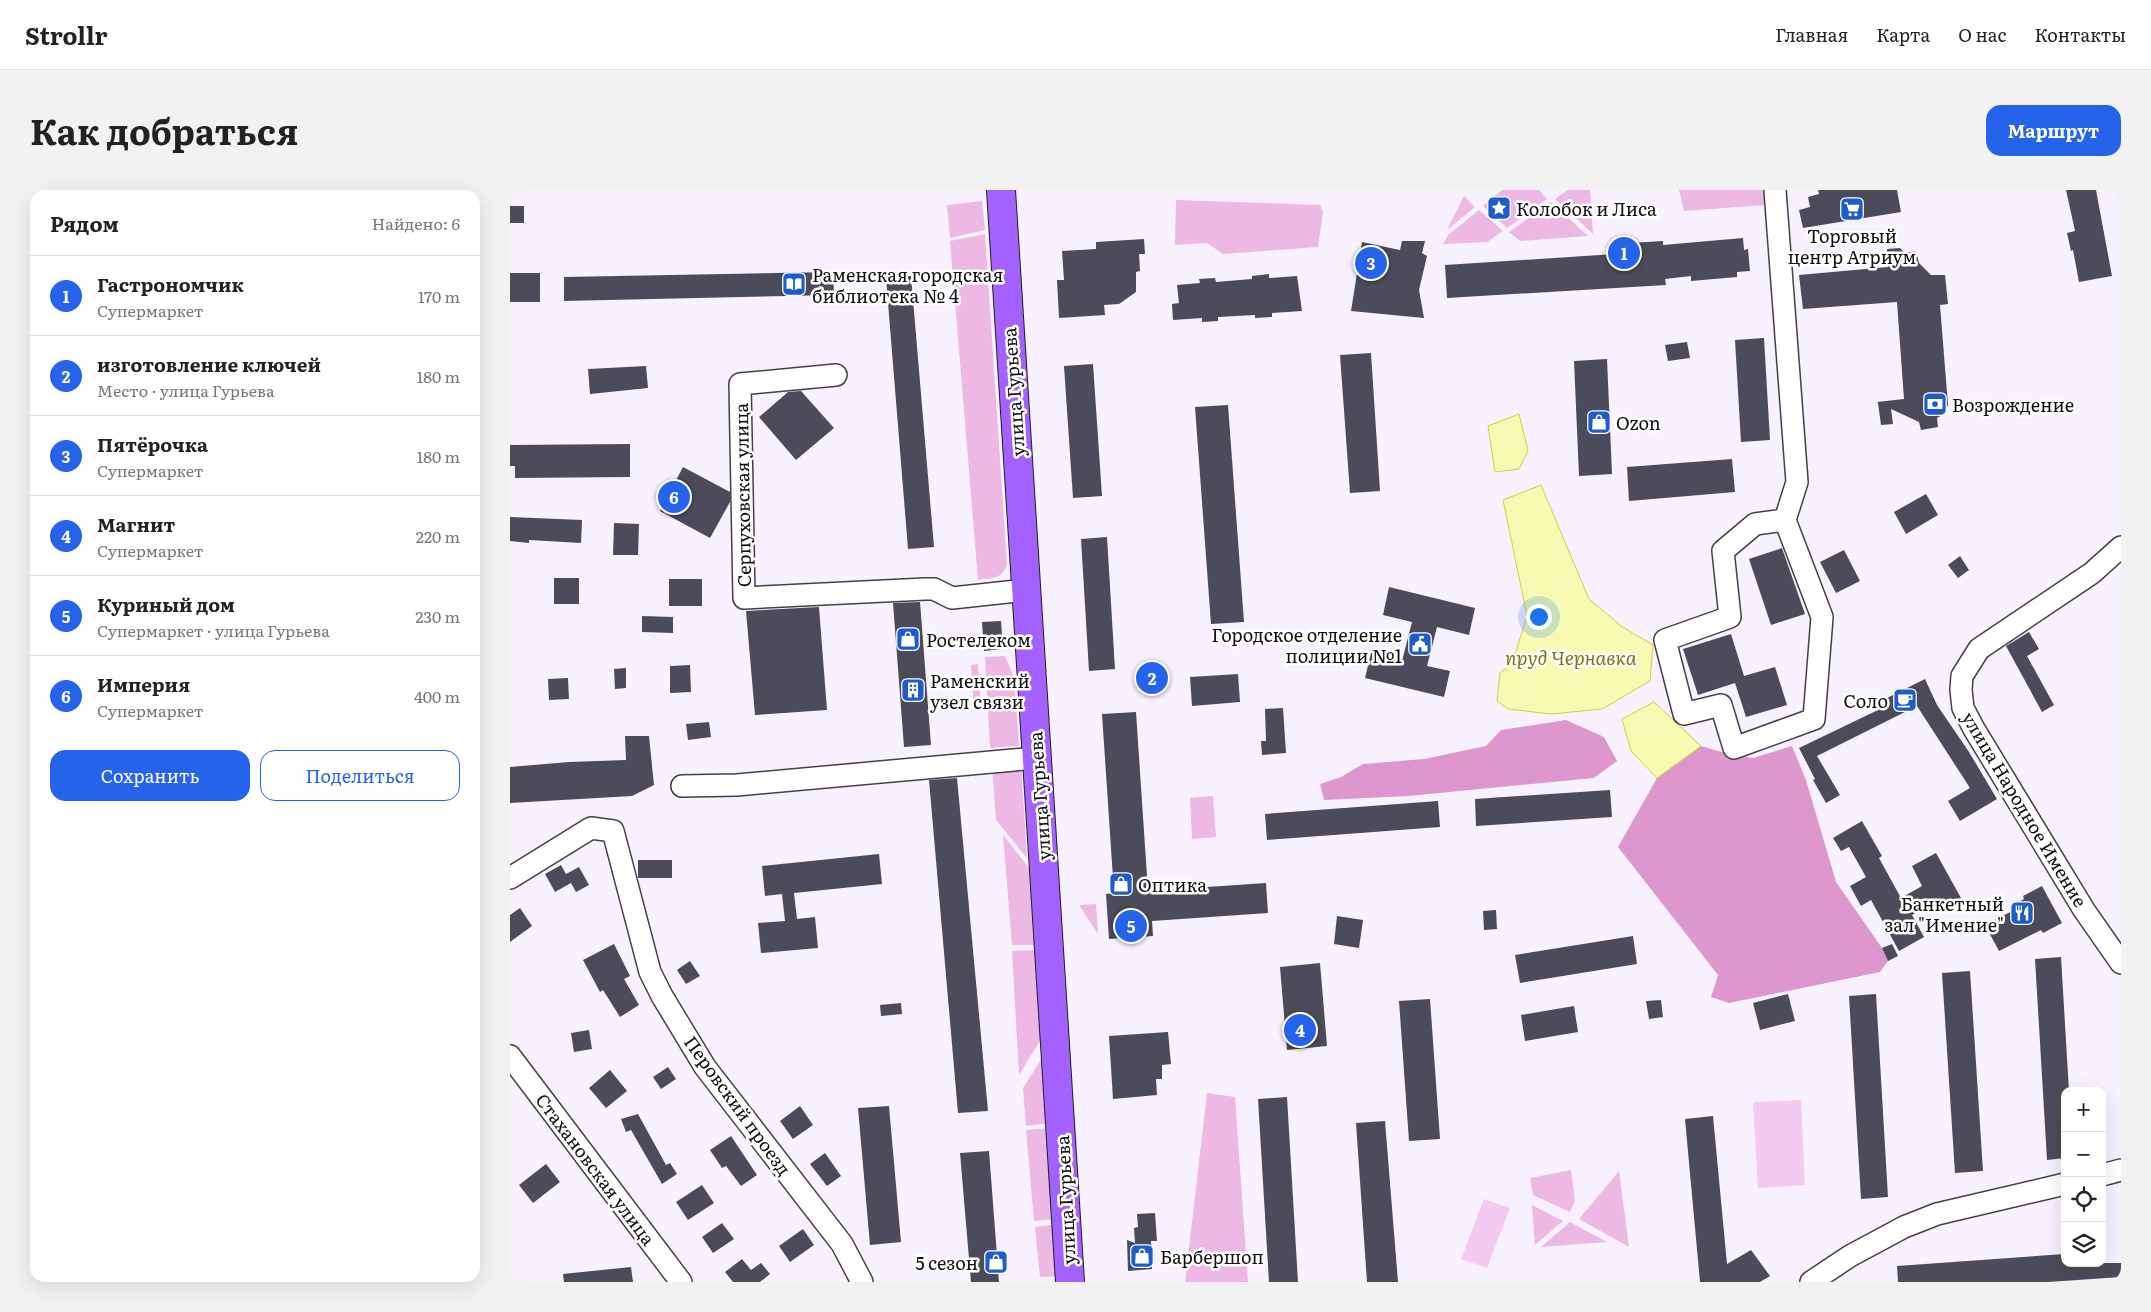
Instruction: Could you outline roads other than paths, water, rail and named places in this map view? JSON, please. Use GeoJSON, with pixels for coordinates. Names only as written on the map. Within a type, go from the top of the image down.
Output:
{"type":"FeatureCollection","features":[{"type":"Feature","properties":{"kind":"main road","name":"улица Гурьева"},"geometry":{"type":"LineString","coordinates":[[1001,190],[1070,1282]]}},
{"type":"Feature","properties":{"kind":"street"},"geometry":{"type":"LineString","coordinates":[[1775,190],[1797,482],[1785,520],[1822,617],[1814,718],[1734,748],[1721,705],[1684,714],[1665,640],[1730,617],[1723,551],[1755,524],[1785,520]]}},
{"type":"Feature","properties":{"kind":"street","name":"Серпуховская улица"},"geometry":{"type":"LineString","coordinates":[[836,375],[740,384],[744,598],[934,589],[952,598],[1026,590]]}},
{"type":"Feature","properties":{"kind":"street","name":"улица Народное Имение"},"geometry":{"type":"LineString","coordinates":[[2121,547],[2092,573],[1979,649],[1962,676],[1961,690],[1963,708],[1974,729],[2084,910],[2121,963]]}},
{"type":"Feature","properties":{"kind":"street"},"geometry":{"type":"LineString","coordinates":[[682,786],[737,785],[1036,758]]}},
{"type":"Feature","properties":{"kind":"street","name":"Перовский проезд"},"geometry":{"type":"LineString","coordinates":[[510,878],[591,828],[613,830],[650,972],[662,996],[705,1067],[842,1244],[862,1282]]}},
{"type":"Feature","properties":{"kind":"street","name":"Стахановская улица"},"geometry":{"type":"LineString","coordinates":[[510,1056],[681,1282]]}},
{"type":"Feature","properties":{"kind":"street"},"geometry":{"type":"LineString","coordinates":[[2106,1174],[2121,1170]]}},
{"type":"Feature","properties":{"kind":"street"},"geometry":{"type":"LineString","coordinates":[[1811,1282],[1850,1256],[1904,1226],[1937,1214],[2061,1185]]}},
{"type":"Feature","properties":{"kind":"water"},"geometry":{"type":"Polygon","coordinates":[[[1519,414],[1528,451],[1519,469],[1495,472],[1488,426],[1519,414]]]}},
{"type":"Feature","properties":{"kind":"water","name":"пруд Чернавка"},"geometry":{"type":"Polygon","coordinates":[[[1541,485],[1589,599],[1621,626],[1653,645],[1650,681],[1602,709],[1551,714],[1508,709],[1497,701],[1500,673],[1512,664],[1527,616],[1503,500],[1541,485]]]}},
{"type":"Feature","properties":{"kind":"water","name":"пруд Чернавка"},"geometry":{"type":"Polygon","coordinates":[[[1654,702],[1701,746],[1657,778],[1631,751],[1622,719],[1654,702]]]}},
{"type":"Feature","properties":{"kind":"place","name":"Колобок и Лиса"},"geometry":{"type":"Point","coordinates":[1499,208]}},
{"type":"Feature","properties":{"kind":"place","name":"Торговый центр Атриум"},"geometry":{"type":"Point","coordinates":[1852,209]}},
{"type":"Feature","properties":{"kind":"place","name":"Гастрономчик"},"geometry":{"type":"Point","coordinates":[1624,253]}},
{"type":"Feature","properties":{"kind":"place","name":"Пятёрочка"},"geometry":{"type":"Point","coordinates":[1371,263]}},
{"type":"Feature","properties":{"kind":"place","name":"Раменская городская библиотека № 4"},"geometry":{"type":"Point","coordinates":[794,284]}},
{"type":"Feature","properties":{"kind":"place","name":"Возрождение"},"geometry":{"type":"Point","coordinates":[1935,404]}},
{"type":"Feature","properties":{"kind":"place","name":"Ozon"},"geometry":{"type":"Point","coordinates":[1599,422]}},
{"type":"Feature","properties":{"kind":"place","name":"Империя"},"geometry":{"type":"Point","coordinates":[674,497]}},
{"type":"Feature","properties":{"kind":"place","name":"Ростелеком"},"geometry":{"type":"Point","coordinates":[908,639]}},
{"type":"Feature","properties":{"kind":"place","name":"Городское отделение полиции №1"},"geometry":{"type":"Point","coordinates":[1420,644]}},
{"type":"Feature","properties":{"kind":"place","name":"изготовление ключей"},"geometry":{"type":"Point","coordinates":[1152,678]}},
{"type":"Feature","properties":{"kind":"place","name":"Раменский узел связи"},"geometry":{"type":"Point","coordinates":[913,690]}},
{"type":"Feature","properties":{"kind":"place","name":"Соло"},"geometry":{"type":"Point","coordinates":[1905,700]}},
{"type":"Feature","properties":{"kind":"place","name":"Оптика"},"geometry":{"type":"Point","coordinates":[1121,884]}},
{"type":"Feature","properties":{"kind":"place","name":"Банкетный зал \"Имение\""},"geometry":{"type":"Point","coordinates":[2022,913]}},
{"type":"Feature","properties":{"kind":"place","name":"Куриный дом"},"geometry":{"type":"Point","coordinates":[1131,926]}},
{"type":"Feature","properties":{"kind":"place","name":"Магнит"},"geometry":{"type":"Point","coordinates":[1300,1030]}},
{"type":"Feature","properties":{"kind":"place","name":"Барбершоп"},"geometry":{"type":"Point","coordinates":[1142,1256]}},
{"type":"Feature","properties":{"kind":"place","name":"5 сезон"},"geometry":{"type":"Point","coordinates":[996,1262]}}]}
